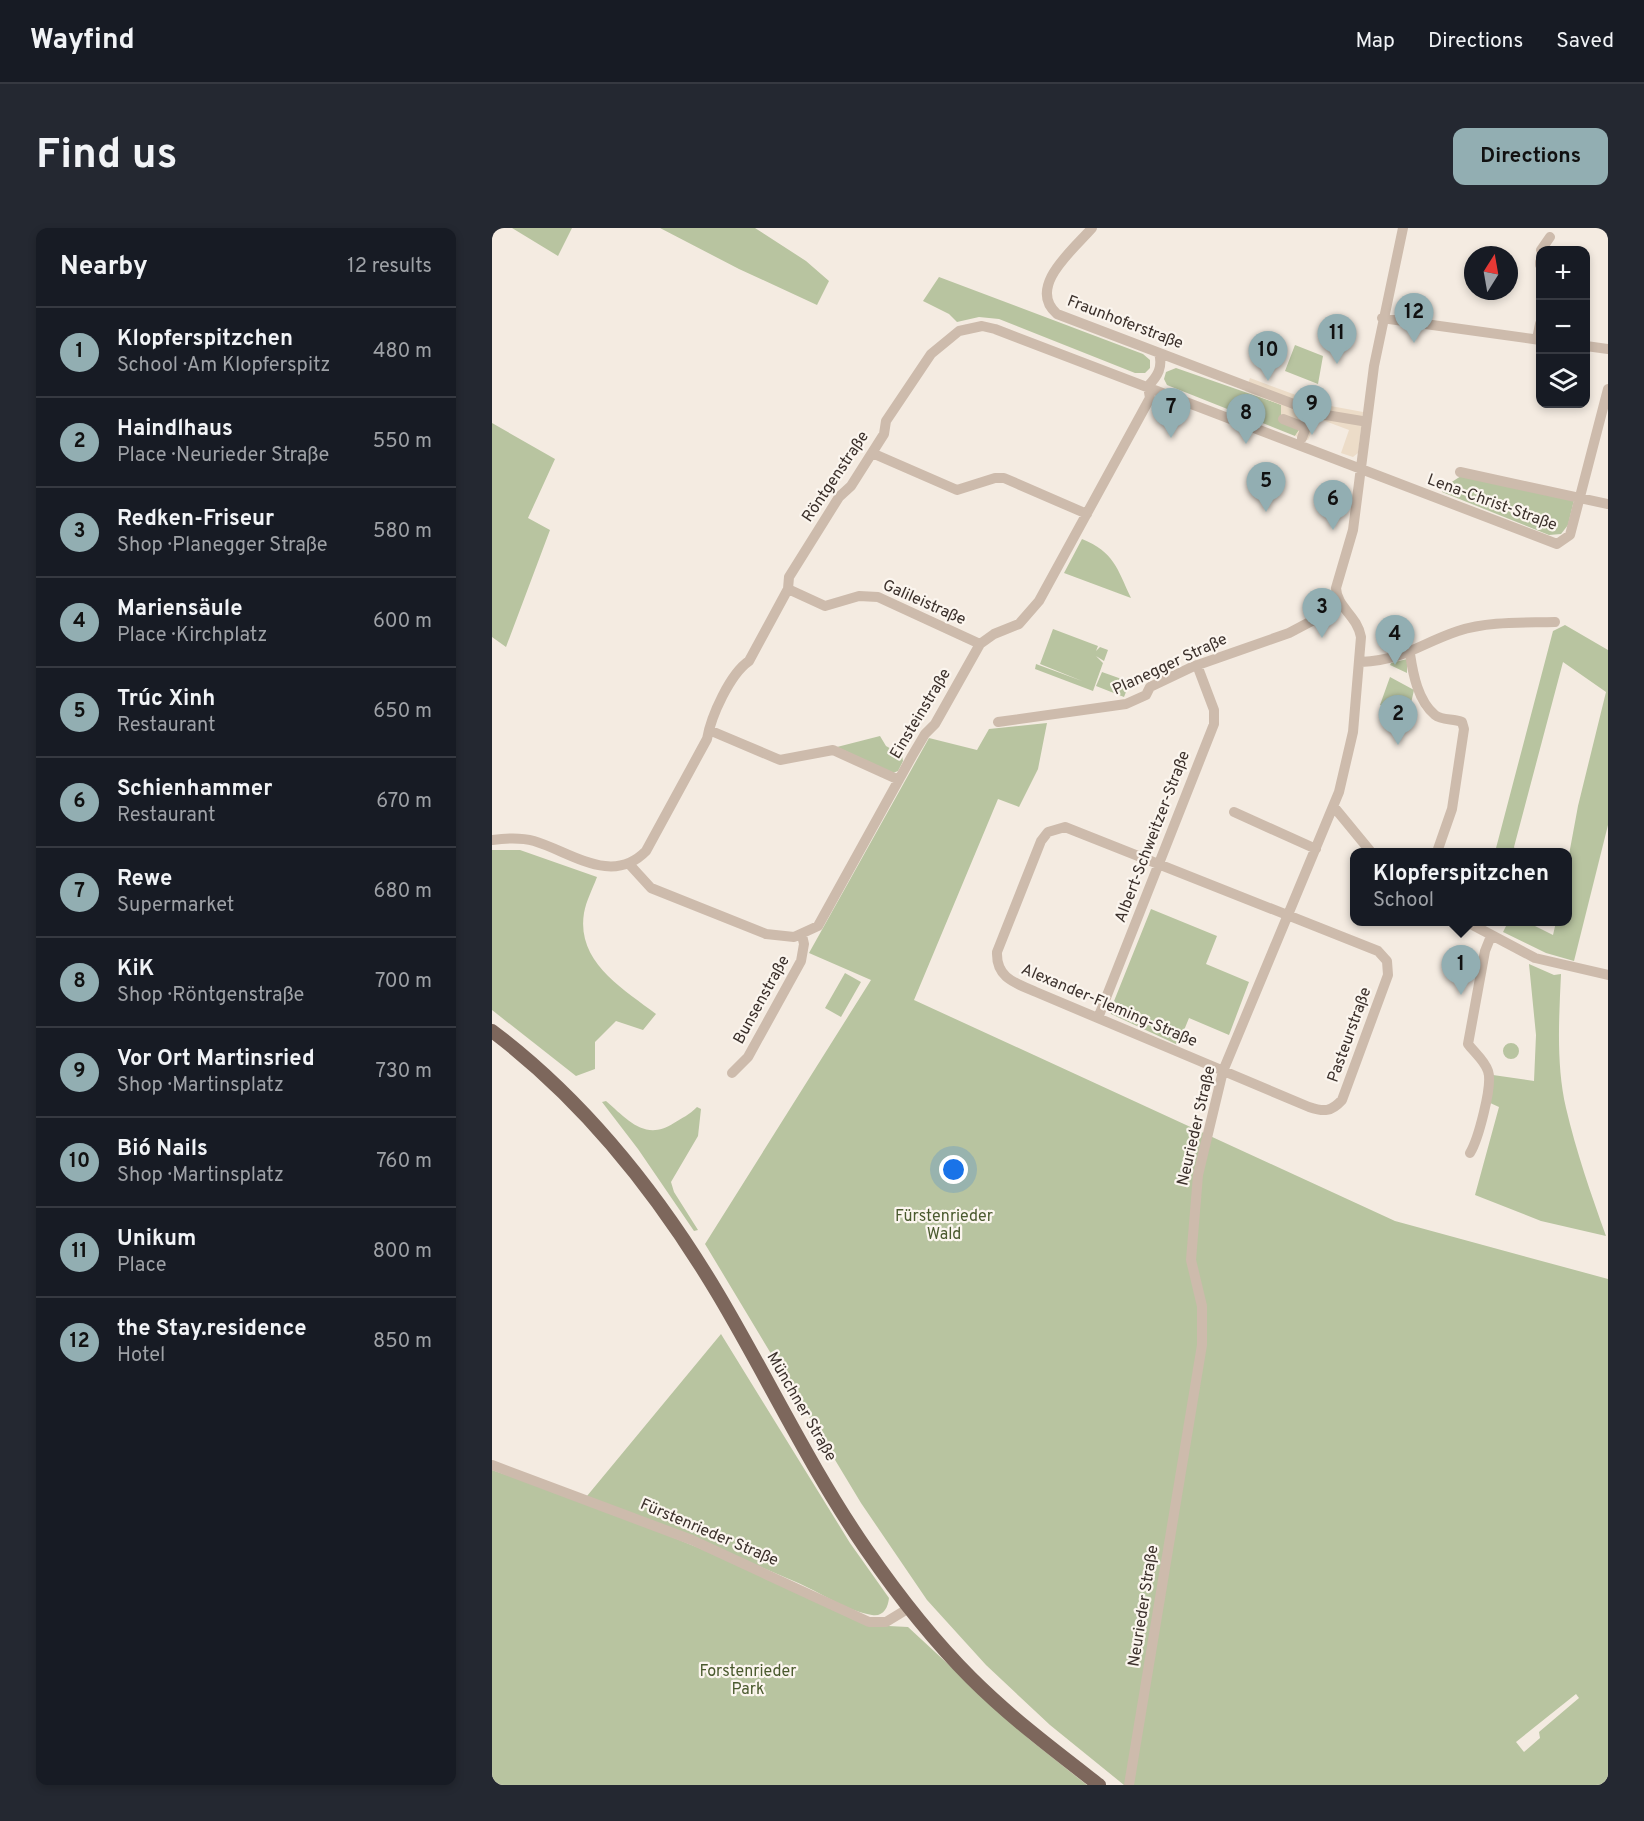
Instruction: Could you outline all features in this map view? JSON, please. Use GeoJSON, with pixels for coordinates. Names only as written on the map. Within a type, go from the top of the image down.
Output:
{"type":"FeatureCollection","features":[{"type":"Feature","properties":{"kind":"main road","name":"Münchner Straße"},"geometry":{"type":"LineString","coordinates":[[492,1031],[538,1069],[610,1141],[652,1194],[717,1293],[787,1419],[864,1547],[909,1608],[971,1678],[1099,1785]]}},
{"type":"Feature","properties":{"kind":"street","name":"Fraunhoferstraße"},"geometry":{"type":"LineString","coordinates":[[1092,228],[1052,274],[1046,292],[1050,308],[1057,314],[1261,394],[1346,414],[1364,424]]}},
{"type":"Feature","properties":{"kind":"street"},"geometry":{"type":"LineString","coordinates":[[1342,605],[1336,588],[1353,530],[1362,470],[1364,424],[1382,318],[1402,228]]}},
{"type":"Feature","properties":{"kind":"street"},"geometry":{"type":"LineString","coordinates":[[1544,246],[1550,237]]}},
{"type":"Feature","properties":{"kind":"street"},"geometry":{"type":"LineString","coordinates":[[1382,318],[1536,339]]}},
{"type":"Feature","properties":{"kind":"street","name":"Röntgenstraße"},"geometry":{"type":"LineString","coordinates":[[630,865],[646,851],[655,837],[707,738],[739,668],[749,661],[788,589],[789,577],[835,502],[851,486],[884,434],[886,421],[931,354],[959,331],[982,326],[995,329],[1362,470]]}},
{"type":"Feature","properties":{"kind":"street"},"geometry":{"type":"LineString","coordinates":[[1590,347],[1608,350]]}},
{"type":"Feature","properties":{"kind":"street"},"geometry":{"type":"LineString","coordinates":[[980,644],[994,634],[1019,624],[1029,614],[1056,572],[1150,398],[1148,386],[1160,371],[1162,362],[1159,353]]}},
{"type":"Feature","properties":{"kind":"street","name":"Lena-Christ-Straße"},"geometry":{"type":"LineString","coordinates":[[1362,470],[1557,544],[1570,535],[1608,389]]}},
{"type":"Feature","properties":{"kind":"street"},"geometry":{"type":"LineString","coordinates":[[1277,397],[1282,419],[1304,433],[1313,407]]}},
{"type":"Feature","properties":{"kind":"street"},"geometry":{"type":"LineString","coordinates":[[872,453],[957,490],[995,478],[1004,478],[1087,514]]}},
{"type":"Feature","properties":{"kind":"street"},"geometry":{"type":"LineString","coordinates":[[1460,472],[1608,504]]}},
{"type":"Feature","properties":{"kind":"street","name":"Galileistraße"},"geometry":{"type":"LineString","coordinates":[[788,589],[825,606],[859,596],[878,597],[980,644]]}},
{"type":"Feature","properties":{"kind":"street","name":"Neurieder Straße"},"geometry":{"type":"LineString","coordinates":[[1129,1785],[1202,1345],[1202,1306],[1191,1260],[1191,1235],[1198,1175],[1223,1071],[1334,807],[1350,746],[1361,662],[1359,625],[1342,605]]}},
{"type":"Feature","properties":{"kind":"street","name":"Planegger Straße"},"geometry":{"type":"LineString","coordinates":[[998,722],[1126,704],[1146,694],[1150,687],[1197,665],[1289,633],[1342,605]]}},
{"type":"Feature","properties":{"kind":"street"},"geometry":{"type":"LineString","coordinates":[[1361,662],[1393,659],[1410,654],[1460,630],[1503,623],[1555,622]]}},
{"type":"Feature","properties":{"kind":"street","name":"Einsteinstraße"},"geometry":{"type":"LineString","coordinates":[[802,935],[814,929],[822,921],[925,734],[935,724],[980,644]]}},
{"type":"Feature","properties":{"kind":"street"},"geometry":{"type":"LineString","coordinates":[[1410,654],[1418,688],[1436,716],[1456,719],[1462,722],[1464,729],[1452,809],[1438,848]]}},
{"type":"Feature","properties":{"kind":"street","name":"Albert-Schweitzer-Straße"},"geometry":{"type":"LineString","coordinates":[[1098,1018],[1214,724],[1214,710],[1197,665]]}},
{"type":"Feature","properties":{"kind":"street"},"geometry":{"type":"LineString","coordinates":[[709,730],[780,760],[833,750],[899,780]]}},
{"type":"Feature","properties":{"kind":"street"},"geometry":{"type":"LineString","coordinates":[[1334,807],[1368,848]]}},
{"type":"Feature","properties":{"kind":"street"},"geometry":{"type":"LineString","coordinates":[[1234,812],[1316,849]]}},
{"type":"Feature","properties":{"kind":"street","name":"Alexander-Fleming-Straße"},"geometry":{"type":"LineString","coordinates":[[1158,864],[1065,828],[1048,832],[1041,841],[997,952],[1000,970],[1013,982],[1223,1071]]}},
{"type":"Feature","properties":{"kind":"street"},"geometry":{"type":"LineString","coordinates":[[492,840],[532,840],[605,867],[630,865],[651,888],[677,899],[766,934],[786,937],[802,935]]}},
{"type":"Feature","properties":{"kind":"street"},"geometry":{"type":"LineString","coordinates":[[1158,864],[1288,915]]}},
{"type":"Feature","properties":{"kind":"street","name":"Pasteurstraße"},"geometry":{"type":"LineString","coordinates":[[1223,1071],[1322,1111],[1332,1110],[1342,1100],[1389,975],[1387,961],[1378,951],[1288,915]]}},
{"type":"Feature","properties":{"kind":"street"},"geometry":{"type":"LineString","coordinates":[[1475,926],[1535,958],[1608,975]]}},
{"type":"Feature","properties":{"kind":"street","name":"Bunsenstraße"},"geometry":{"type":"LineString","coordinates":[[732,1073],[748,1057],[801,961],[804,945],[802,935]]}},
{"type":"Feature","properties":{"kind":"street"},"geometry":{"type":"LineString","coordinates":[[1470,1153],[1477,1142],[1489,1078],[1486,1067],[1468,1044],[1485,951],[1491,936]]}},
{"type":"Feature","properties":{"kind":"street","name":"Fürstenrieder Straße"},"geometry":{"type":"LineString","coordinates":[[492,1465],[692,1540],[869,1622],[886,1622],[909,1608]]}},
{"type":"Feature","properties":{"kind":"green space"},"geometry":{"type":"Polygon","coordinates":[[[512,228],[572,228],[558,256],[512,228]]]}},
{"type":"Feature","properties":{"kind":"green space"},"geometry":{"type":"Polygon","coordinates":[[[660,228],[755,228],[806,261],[829,281],[817,305],[739,269],[660,228]]]}},
{"type":"Feature","properties":{"kind":"green space"},"geometry":{"type":"Polygon","coordinates":[[[939,277],[1143,354],[1150,360],[1150,368],[1145,373],[1135,373],[999,319],[979,317],[957,322],[949,314],[923,301],[939,277]]]}},
{"type":"Feature","properties":{"kind":"green space"},"geometry":{"type":"Polygon","coordinates":[[[1295,345],[1323,356],[1318,384],[1285,371],[1295,345]]]}},
{"type":"Feature","properties":{"kind":"green space"},"geometry":{"type":"Polygon","coordinates":[[[1176,368],[1282,405],[1281,420],[1299,430],[1295,436],[1167,385],[1164,379],[1166,372],[1176,368]]]}},
{"type":"Feature","properties":{"kind":"green space"},"geometry":{"type":"Polygon","coordinates":[[[492,423],[555,459],[528,518],[550,530],[506,647],[492,637],[492,423]]]}},
{"type":"Feature","properties":{"kind":"green space"},"geometry":{"type":"Polygon","coordinates":[[[1461,476],[1574,500],[1568,525],[1561,534],[1549,535],[1442,492],[1444,487],[1461,476]]]}},
{"type":"Feature","properties":{"kind":"green space"},"geometry":{"type":"Polygon","coordinates":[[[1082,539],[1108,555],[1131,598],[1064,573],[1082,539]]]}},
{"type":"Feature","properties":{"kind":"green space"},"geometry":{"type":"Polygon","coordinates":[[[1565,625],[1608,650],[1608,825],[1574,961],[1546,953],[1503,932],[1506,926],[1535,926],[1553,935],[1555,926],[1572,926],[1570,848],[1578,806],[1606,692],[1563,662],[1514,848],[1496,848],[1553,631],[1565,625]]]}},
{"type":"Feature","properties":{"kind":"green space"},"geometry":{"type":"Polygon","coordinates":[[[1053,629],[1098,646],[1096,651],[1100,647],[1108,650],[1104,661],[1096,656],[1103,663],[1093,691],[1035,669],[1036,664],[1082,681],[1040,664],[1053,629]]]}},
{"type":"Feature","properties":{"kind":"green space"},"geometry":{"type":"Polygon","coordinates":[[[1407,659],[1407,673],[1390,665],[1391,663],[1407,659]]]}},
{"type":"Feature","properties":{"kind":"green space"},"geometry":{"type":"Polygon","coordinates":[[[1102,672],[1130,682],[1124,697],[1096,686],[1102,672]]]}},
{"type":"Feature","properties":{"kind":"green space"},"geometry":{"type":"Polygon","coordinates":[[[1390,677],[1414,690],[1409,712],[1394,711],[1380,705],[1390,677]]]}},
{"type":"Feature","properties":{"kind":"green space","name":"Fürstenrieder Wald"},"geometry":{"type":"Polygon","coordinates":[[[1047,723],[1038,769],[1019,807],[998,799],[914,1000],[1395,1221],[1608,1279],[1608,1785],[1124,1785],[1050,1725],[986,1665],[927,1600],[861,1503],[705,1244],[871,980],[809,953],[929,738],[977,750],[989,729],[1047,723]],[[1576,1694],[1516,1742],[1524,1752],[1540,1738],[1539,1732],[1579,1698],[1576,1694]]]}},
{"type":"Feature","properties":{"kind":"green space"},"geometry":{"type":"Polygon","coordinates":[[[880,736],[886,746],[902,755],[903,761],[898,771],[893,773],[837,747],[880,736]]]}},
{"type":"Feature","properties":{"kind":"green space"},"geometry":{"type":"Polygon","coordinates":[[[492,850],[520,850],[597,877],[584,913],[583,930],[587,946],[595,960],[617,984],[656,1014],[643,1030],[616,1021],[595,1042],[595,1069],[576,1076],[492,1010],[492,850]]]}},
{"type":"Feature","properties":{"kind":"green space"},"geometry":{"type":"Polygon","coordinates":[[[1151,909],[1217,936],[1206,964],[1249,982],[1229,1035],[1189,1018],[1178,1045],[1111,1014],[1110,1011],[1151,909]]]}},
{"type":"Feature","properties":{"kind":"green space"},"geometry":{"type":"Polygon","coordinates":[[[1529,964],[1554,975],[1561,974],[1559,1041],[1563,1092],[1579,1156],[1606,1236],[1541,1221],[1475,1195],[1499,1107],[1488,1102],[1493,1075],[1534,1081],[1536,1035],[1529,964]]]}},
{"type":"Feature","properties":{"kind":"green space"},"geometry":{"type":"Polygon","coordinates":[[[845,973],[861,982],[841,1017],[825,1008],[845,973]]]}},
{"type":"Feature","properties":{"kind":"green space"},"geometry":{"type":"Polygon","coordinates":[[[1511,1043],[1517,1045],[1519,1051],[1517,1057],[1511,1059],[1505,1057],[1503,1051],[1505,1045],[1511,1043]]]}},
{"type":"Feature","properties":{"kind":"green space"},"geometry":{"type":"Polygon","coordinates":[[[606,1101],[637,1126],[654,1130],[674,1123],[697,1107],[701,1109],[698,1136],[671,1182],[674,1192],[698,1230],[694,1231],[638,1149],[602,1102],[606,1101]]]}},
{"type":"Feature","properties":{"kind":"green space"},"geometry":{"type":"Polygon","coordinates":[[[721,1334],[850,1543],[889,1598],[886,1608],[879,1615],[853,1610],[770,1571],[587,1496],[721,1334]]]}},
{"type":"Feature","properties":{"kind":"green space","name":"Forstenrieder Park"},"geometry":{"type":"Polygon","coordinates":[[[492,1470],[586,1502],[775,1579],[869,1625],[908,1627],[1029,1739],[1087,1785],[492,1785],[492,1470]]]}},
{"type":"Feature","properties":{"kind":"shaded area"},"geometry":{"type":"Polygon","coordinates":[[[1250,378],[1320,404],[1363,412],[1358,453],[1353,457],[1341,453],[1349,430],[1317,418],[1308,440],[1295,436],[1299,430],[1281,420],[1281,405],[1245,391],[1250,378]]]}},
{"type":"Feature","properties":{"kind":"place","name":"the Stay.residence"},"geometry":{"type":"Point","coordinates":[1414,343]}},
{"type":"Feature","properties":{"kind":"place","name":"Unikum"},"geometry":{"type":"Point","coordinates":[1337,364]}},
{"type":"Feature","properties":{"kind":"place","name":"Bió Nails"},"geometry":{"type":"Point","coordinates":[1268,381]}},
{"type":"Feature","properties":{"kind":"place","name":"Vor Ort Martinsried"},"geometry":{"type":"Point","coordinates":[1312,435]}},
{"type":"Feature","properties":{"kind":"place","name":"Rewe"},"geometry":{"type":"Point","coordinates":[1171,438]}},
{"type":"Feature","properties":{"kind":"place","name":"KiK"},"geometry":{"type":"Point","coordinates":[1246,444]}},
{"type":"Feature","properties":{"kind":"place","name":"Trúc Xinh"},"geometry":{"type":"Point","coordinates":[1266,512]}},
{"type":"Feature","properties":{"kind":"place","name":"Schienhammer"},"geometry":{"type":"Point","coordinates":[1333,530]}},
{"type":"Feature","properties":{"kind":"place","name":"Redken-Friseur"},"geometry":{"type":"Point","coordinates":[1322,638]}},
{"type":"Feature","properties":{"kind":"place","name":"Mariensäule"},"geometry":{"type":"Point","coordinates":[1395,665]}},
{"type":"Feature","properties":{"kind":"place","name":"Haindlhaus"},"geometry":{"type":"Point","coordinates":[1398,745]}},
{"type":"Feature","properties":{"kind":"place","name":"Klopferspitzchen"},"geometry":{"type":"Point","coordinates":[1461,995]}}]}
